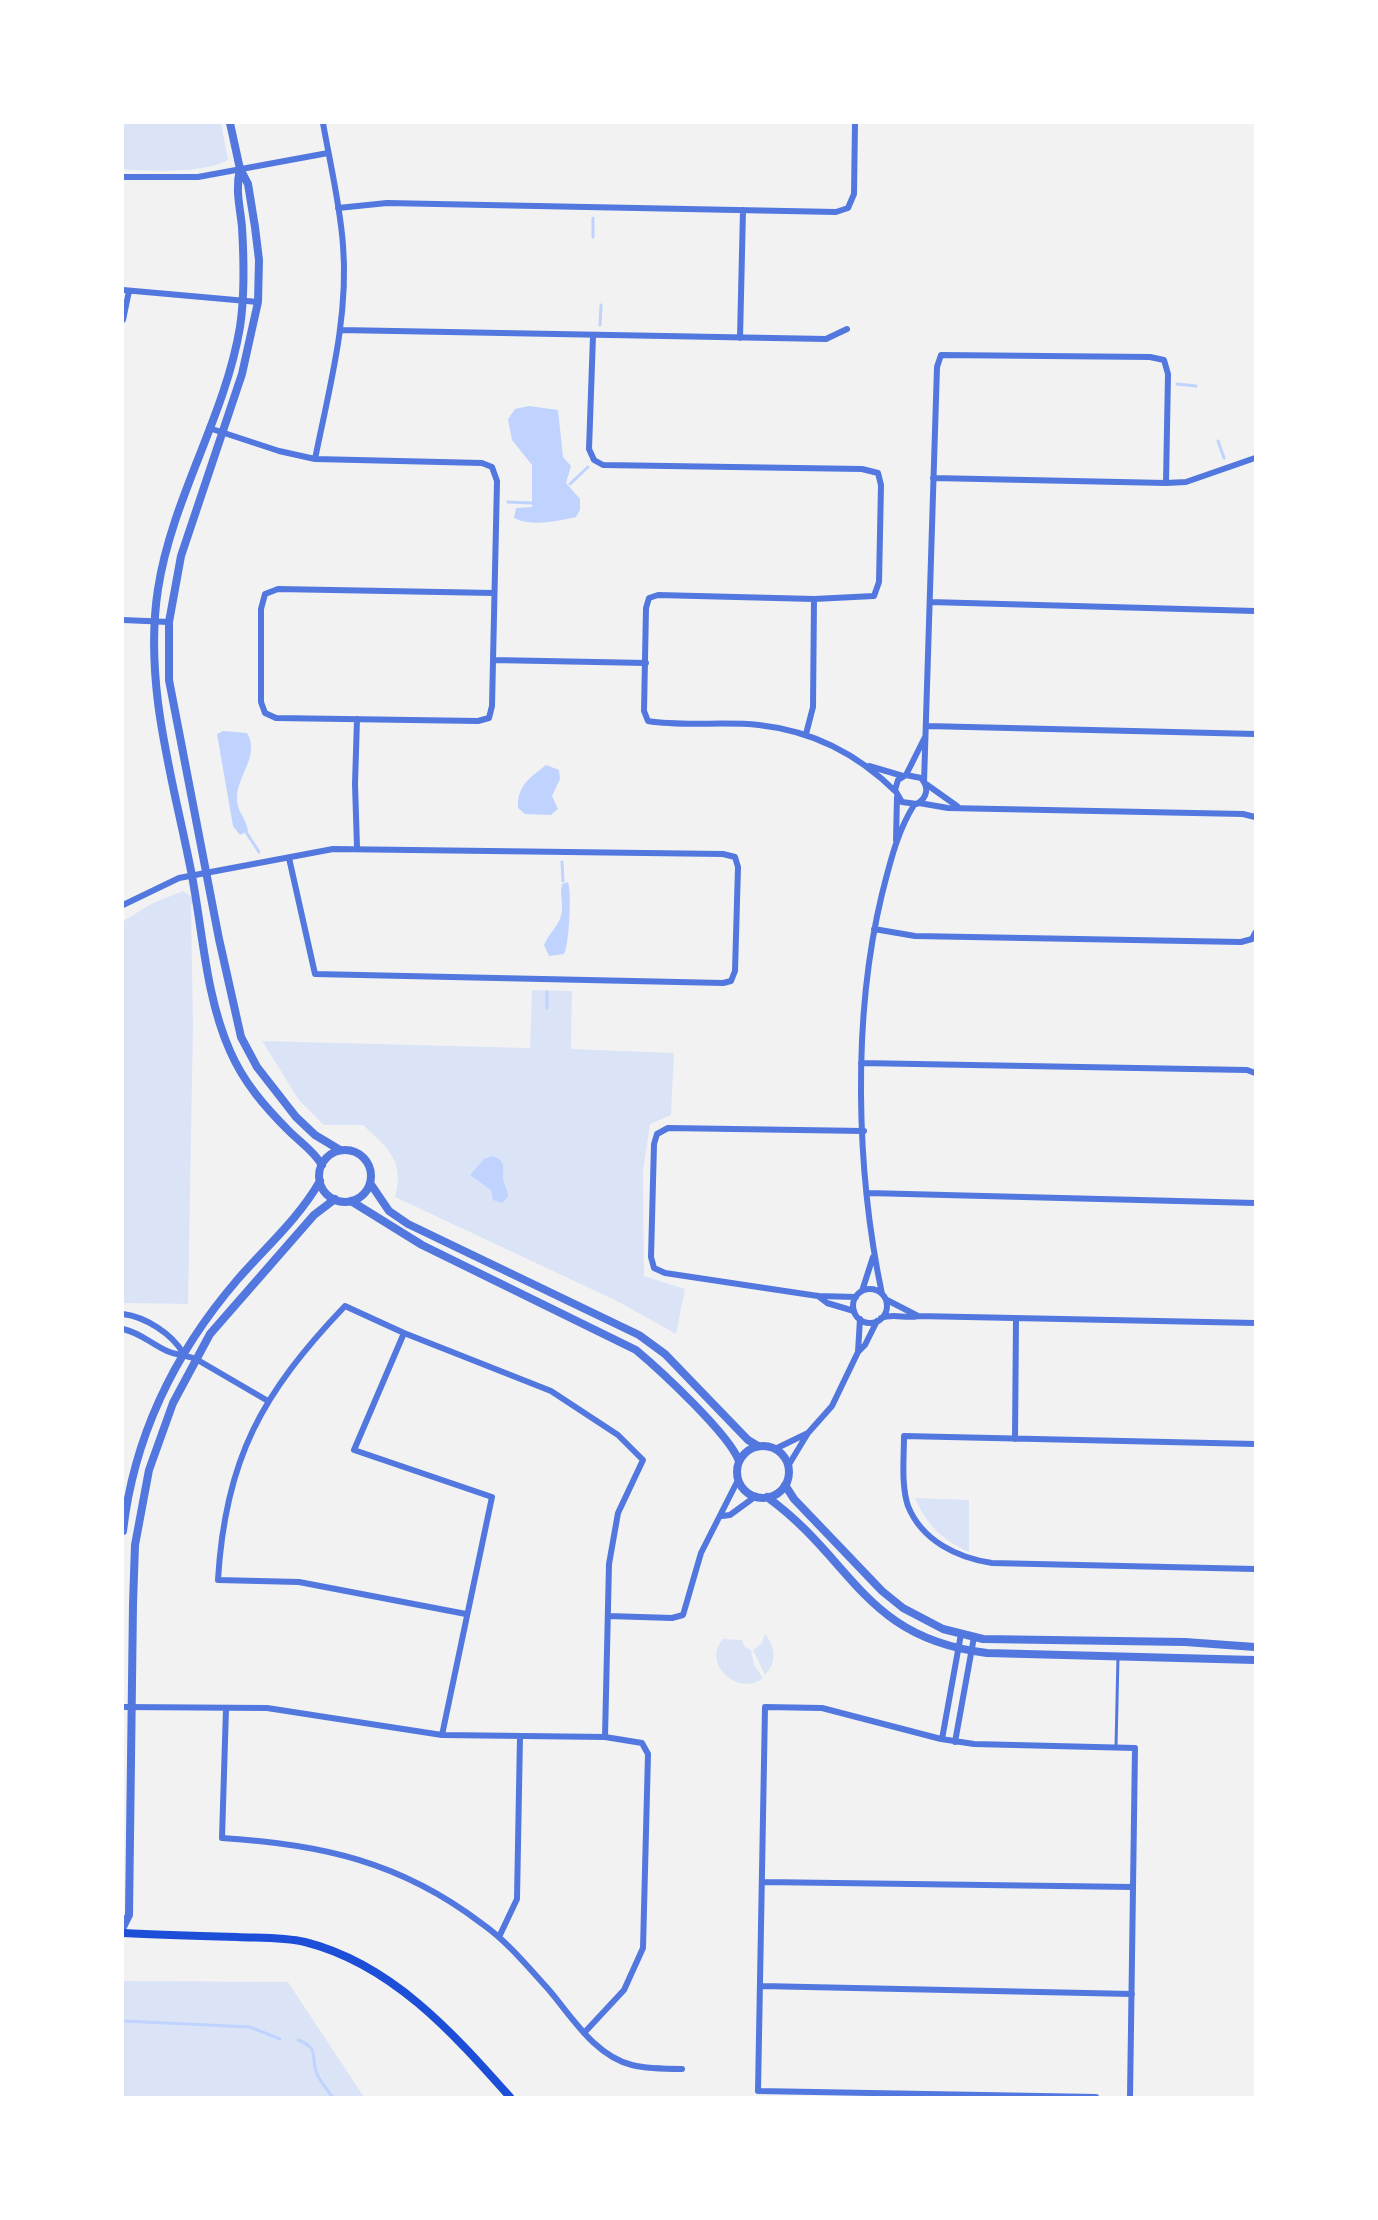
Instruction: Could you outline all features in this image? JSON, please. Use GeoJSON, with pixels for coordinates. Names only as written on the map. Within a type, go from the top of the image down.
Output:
{"type":"FeatureCollection","features":[{"type":"Feature","properties":{"kind":"main road"},"geometry":{"type":"LineString","coordinates":[[123,1933],[280,1939],[306,1942],[331,1951],[393,1983],[424,2006],[464,2045],[510,2097]]}},
{"type":"Feature","properties":{"kind":"street"},"geometry":{"type":"LineString","coordinates":[[231,123],[240,169],[248,184],[259,260],[258,302],[250,351],[181,556],[169,622],[169,680],[234,1010],[242,1037],[257,1067],[296,1117],[315,1135],[340,1150],[355,1152],[366,1159],[371,1171],[370,1183],[363,1194],[351,1201]]}},
{"type":"Feature","properties":{"kind":"street"},"geometry":{"type":"LineString","coordinates":[[315,459],[340,330],[343,246],[323,123]]}},
{"type":"Feature","properties":{"kind":"street"},"geometry":{"type":"LineString","coordinates":[[338,208],[387,203],[836,212],[848,208],[854,194],[855,123]]}},
{"type":"Feature","properties":{"kind":"street"},"geometry":{"type":"LineString","coordinates":[[123,177],[198,177],[328,153]]}},
{"type":"Feature","properties":{"kind":"street"},"geometry":{"type":"LineString","coordinates":[[240,169],[236,186],[244,262],[243,301],[235,349],[169,543],[158,588],[154,654],[159,705],[211,987],[220,1024],[230,1052],[244,1078],[261,1102],[292,1134],[308,1145],[322,1165]]}},
{"type":"Feature","properties":{"kind":"street"},"geometry":{"type":"LineString","coordinates":[[740,338],[743,210]]}},
{"type":"Feature","properties":{"kind":"street"},"geometry":{"type":"LineString","coordinates":[[123,320],[126,290],[258,302]]}},
{"type":"Feature","properties":{"kind":"street"},"geometry":{"type":"LineString","coordinates":[[340,330],[826,339],[847,329]]}},
{"type":"Feature","properties":{"kind":"street"},"geometry":{"type":"LineString","coordinates":[[593,336],[589,449],[594,460],[603,465],[862,469],[878,473],[881,485],[879,582],[874,596],[814,598],[658,595],[649,598],[646,608],[644,711],[648,721],[758,725],[806,734],[869,766],[905,776],[916,775],[957,807]]}},
{"type":"Feature","properties":{"kind":"street"},"geometry":{"type":"LineString","coordinates":[[896,840],[917,804],[927,792],[925,737],[933,478],[937,367],[941,355],[1150,357],[1164,360],[1168,374],[1166,483]]}},
{"type":"Feature","properties":{"kind":"street"},"geometry":{"type":"LineString","coordinates":[[209,428],[279,451],[315,459],[482,463],[492,467],[496,481],[492,706],[489,718],[478,721],[357,719],[276,717],[265,713],[261,702],[261,609],[264,594],[278,589],[494,593]]}},
{"type":"Feature","properties":{"kind":"street"},"geometry":{"type":"LineString","coordinates":[[933,478],[1186,482],[1255,458]]}},
{"type":"Feature","properties":{"kind":"street"},"geometry":{"type":"LineString","coordinates":[[806,734],[813,707],[814,598]]}},
{"type":"Feature","properties":{"kind":"street"},"geometry":{"type":"LineString","coordinates":[[930,602],[1255,611]]}},
{"type":"Feature","properties":{"kind":"street"},"geometry":{"type":"LineString","coordinates":[[123,620],[169,622]]}},
{"type":"Feature","properties":{"kind":"street"},"geometry":{"type":"LineString","coordinates":[[493,660],[646,663]]}},
{"type":"Feature","properties":{"kind":"street"},"geometry":{"type":"LineString","coordinates":[[357,719],[355,784],[357,847]]}},
{"type":"Feature","properties":{"kind":"street"},"geometry":{"type":"LineString","coordinates":[[927,726],[1255,734]]}},
{"type":"Feature","properties":{"kind":"street"},"geometry":{"type":"LineString","coordinates":[[738,1480],[743,1488],[756,1496],[767,1497],[777,1493],[785,1485],[788,1466],[808,1432],[832,1406],[858,1352],[865,1345],[887,1309],[874,1257],[861,1063],[868,964],[874,929],[896,840],[896,785],[905,776],[925,737]]}},
{"type":"Feature","properties":{"kind":"street"},"geometry":{"type":"LineString","coordinates":[[869,766],[906,805],[948,808],[1244,814],[1255,817]]}},
{"type":"Feature","properties":{"kind":"street"},"geometry":{"type":"LineString","coordinates":[[123,905],[160,886],[192,875],[333,849],[357,847],[712,854],[735,857],[738,867],[735,971],[731,981],[711,983],[315,974],[290,858]]}},
{"type":"Feature","properties":{"kind":"street"},"geometry":{"type":"LineString","coordinates":[[874,929],[915,936],[1241,942],[1254,936]]}},
{"type":"Feature","properties":{"kind":"street"},"geometry":{"type":"LineString","coordinates":[[861,1063],[1255,1073]]}},
{"type":"Feature","properties":{"kind":"street"},"geometry":{"type":"LineString","coordinates":[[856,1297],[818,1296],[665,1273],[654,1268],[651,1257],[653,1155],[657,1134],[668,1128],[864,1131]]}},
{"type":"Feature","properties":{"kind":"street"},"geometry":{"type":"LineString","coordinates":[[123,1531],[129,1490],[149,1420],[163,1388],[183,1353],[213,1310],[303,1207],[320,1181],[322,1165],[326,1158],[340,1150]]}},
{"type":"Feature","properties":{"kind":"street"},"geometry":{"type":"LineString","coordinates":[[320,1181],[328,1195],[335,1199],[351,1201],[422,1245],[636,1350],[658,1369],[730,1442],[739,1461],[738,1480],[722,1516],[701,1553],[683,1615],[672,1618],[608,1616]]}},
{"type":"Feature","properties":{"kind":"street"},"geometry":{"type":"LineString","coordinates":[[370,1183],[389,1211],[408,1224],[639,1335],[665,1354],[740,1432],[758,1446],[775,1449],[785,1458],[788,1466]]}},
{"type":"Feature","properties":{"kind":"street"},"geometry":{"type":"LineString","coordinates":[[868,1193],[1255,1203]]}},
{"type":"Feature","properties":{"kind":"street"},"geometry":{"type":"LineString","coordinates":[[123,1927],[129,1915],[127,1707],[135,1557],[140,1510],[149,1470],[166,1419],[210,1334],[314,1215],[335,1199]]}},
{"type":"Feature","properties":{"kind":"street"},"geometry":{"type":"LineString","coordinates":[[858,1352],[860,1319],[855,1311],[856,1297],[862,1291],[874,1257]]}},
{"type":"Feature","properties":{"kind":"street"},"geometry":{"type":"LineString","coordinates":[[862,1291],[873,1289],[891,1304],[918,1316]]}},
{"type":"Feature","properties":{"kind":"street"},"geometry":{"type":"LineString","coordinates":[[818,1296],[827,1303],[855,1311]]}},
{"type":"Feature","properties":{"kind":"street"},"geometry":{"type":"LineString","coordinates":[[466,1614],[299,1582],[218,1580],[221,1533],[232,1480],[256,1423],[268,1401],[312,1340],[345,1306],[404,1333],[551,1391],[618,1435],[643,1460],[618,1513],[612,1535],[605,1737]]}},
{"type":"Feature","properties":{"kind":"street"},"geometry":{"type":"LineString","coordinates":[[123,1314],[158,1329],[175,1340],[183,1353]]}},
{"type":"Feature","properties":{"kind":"street"},"geometry":{"type":"LineString","coordinates":[[860,1319],[879,1320],[888,1316],[909,1318],[918,1316],[1255,1323]]}},
{"type":"Feature","properties":{"kind":"street"},"geometry":{"type":"LineString","coordinates":[[1015,1439],[1016,1319]]}},
{"type":"Feature","properties":{"kind":"street"},"geometry":{"type":"LineString","coordinates":[[123,1329],[140,1334],[168,1351],[183,1353],[196,1359],[268,1401]]}},
{"type":"Feature","properties":{"kind":"street"},"geometry":{"type":"LineString","coordinates":[[404,1333],[354,1450],[492,1497],[442,1735]]}},
{"type":"Feature","properties":{"kind":"street"},"geometry":{"type":"LineString","coordinates":[[775,1449],[808,1432]]}},
{"type":"Feature","properties":{"kind":"street"},"geometry":{"type":"LineString","coordinates":[[1255,1444],[904,1436],[905,1487],[908,1506],[917,1520],[949,1552],[970,1560],[992,1563],[1255,1569]]}},
{"type":"Feature","properties":{"kind":"street"},"geometry":{"type":"LineString","coordinates":[[739,1461],[744,1454],[758,1446]]}},
{"type":"Feature","properties":{"kind":"street"},"geometry":{"type":"LineString","coordinates":[[785,1485],[794,1499],[882,1591],[919,1618],[961,1634],[974,1637],[1185,1642],[1255,1647]]}},
{"type":"Feature","properties":{"kind":"street"},"geometry":{"type":"LineString","coordinates":[[722,1516],[730,1515],[756,1496]]}},
{"type":"Feature","properties":{"kind":"street"},"geometry":{"type":"LineString","coordinates":[[767,1497],[796,1520],[869,1601],[888,1617],[911,1632],[958,1650],[1255,1660]]}},
{"type":"Feature","properties":{"kind":"street"},"geometry":{"type":"LineString","coordinates":[[942,1739],[961,1634]]}},
{"type":"Feature","properties":{"kind":"street"},"geometry":{"type":"LineString","coordinates":[[955,1742],[974,1637]]}},
{"type":"Feature","properties":{"kind":"street"},"geometry":{"type":"LineString","coordinates":[[127,1707],[295,1711],[442,1735],[605,1737],[642,1743],[648,1754],[643,1948],[624,1990],[584,2033]]}},
{"type":"Feature","properties":{"kind":"street"},"geometry":{"type":"LineString","coordinates":[[1096,2097],[758,2091],[765,1707],[822,1708],[955,1742],[1135,1748],[1130,2097]]}},
{"type":"Feature","properties":{"kind":"street"},"geometry":{"type":"LineString","coordinates":[[226,1709],[222,1838],[303,1845],[376,1864],[432,1890],[499,1936],[584,2033],[604,2052],[630,2065],[682,2069]]}},
{"type":"Feature","properties":{"kind":"street"},"geometry":{"type":"LineString","coordinates":[[499,1936],[517,1899],[520,1736]]}},
{"type":"Feature","properties":{"kind":"street"},"geometry":{"type":"LineString","coordinates":[[762,1882],[1133,1887]]}},
{"type":"Feature","properties":{"kind":"street"},"geometry":{"type":"LineString","coordinates":[[761,1986],[1132,1994]]}},
{"type":"Feature","properties":{"kind":"lane"},"geometry":{"type":"LineString","coordinates":[[1116,1747],[1118,1656]]}},
{"type":"Feature","properties":{"kind":"shaded area"},"geometry":{"type":"Polygon","coordinates":[[[123,123],[221,123],[228,160],[192,169],[148,171],[123,169],[123,123]]]}},
{"type":"Feature","properties":{"kind":"shaded area"},"geometry":{"type":"Polygon","coordinates":[[[183,891],[192,897],[194,903],[191,904],[193,1026],[188,1304],[123,1303],[123,921],[153,903],[183,891]]]}},
{"type":"Feature","properties":{"kind":"shaded area"},"geometry":{"type":"Polygon","coordinates":[[[532,990],[572,991],[571,1049],[674,1053],[671,1115],[650,1124],[643,1171],[644,1276],[685,1289],[676,1334],[617,1301],[395,1197],[398,1174],[396,1164],[387,1148],[363,1125],[324,1125],[299,1100],[262,1041],[530,1048],[532,990]]]}},
{"type":"Feature","properties":{"kind":"shaded area"},"geometry":{"type":"Polygon","coordinates":[[[915,1498],[969,1500],[969,1552],[936,1531],[915,1498]]]}},
{"type":"Feature","properties":{"kind":"shaded area"},"geometry":{"type":"Polygon","coordinates":[[[765,1634],[774,1655],[772,1665],[765,1675],[753,1650],[762,1643],[765,1634]]]}},
{"type":"Feature","properties":{"kind":"shaded area"},"geometry":{"type":"Polygon","coordinates":[[[723,1639],[742,1640],[745,1647],[751,1650],[754,1665],[763,1678],[753,1683],[743,1684],[725,1675],[716,1658],[717,1648],[723,1639]]]}},
{"type":"Feature","properties":{"kind":"shaded area"},"geometry":{"type":"Polygon","coordinates":[[[123,1981],[288,1982],[364,2097],[123,2097],[123,1981]]]}},
{"type":"Feature","properties":{"kind":"water"},"geometry":{"type":"Polygon","coordinates":[[[529,406],[558,410],[563,457],[571,466],[566,483],[580,499],[580,510],[576,517],[537,523],[514,518],[516,508],[532,507],[532,465],[512,440],[508,419],[515,409],[529,406]]]}},
{"type":"Feature","properties":{"kind":"water"},"geometry":{"type":"Polygon","coordinates":[[[223,731],[247,733],[250,741],[250,757],[237,796],[238,806],[248,831],[240,835],[233,826],[217,734],[223,731]]]}},
{"type":"Feature","properties":{"kind":"water"},"geometry":{"type":"Polygon","coordinates":[[[546,765],[559,770],[560,779],[552,796],[558,809],[551,815],[525,814],[518,808],[522,788],[546,765]]]}},
{"type":"Feature","properties":{"kind":"water"},"geometry":{"type":"Polygon","coordinates":[[[568,882],[570,907],[566,949],[564,954],[549,956],[544,945],[560,919],[562,884],[568,882]]]}},
{"type":"Feature","properties":{"kind":"water"},"geometry":{"type":"Polygon","coordinates":[[[492,1156],[501,1160],[503,1166],[503,1178],[508,1197],[502,1203],[493,1200],[491,1190],[470,1175],[484,1159],[492,1156]]]}},
{"type":"Feature","properties":{"kind":"waterway"},"geometry":{"type":"LineString","coordinates":[[593,218],[593,237]]}},
{"type":"Feature","properties":{"kind":"waterway"},"geometry":{"type":"LineString","coordinates":[[600,325],[601,305]]}},
{"type":"Feature","properties":{"kind":"waterway"},"geometry":{"type":"LineString","coordinates":[[1177,384],[1196,386]]}},
{"type":"Feature","properties":{"kind":"waterway"},"geometry":{"type":"LineString","coordinates":[[1218,441],[1224,458]]}},
{"type":"Feature","properties":{"kind":"waterway"},"geometry":{"type":"LineString","coordinates":[[570,484],[588,467]]}},
{"type":"Feature","properties":{"kind":"waterway"},"geometry":{"type":"LineString","coordinates":[[508,502],[531,503]]}},
{"type":"Feature","properties":{"kind":"waterway"},"geometry":{"type":"LineString","coordinates":[[246,832],[259,852]]}},
{"type":"Feature","properties":{"kind":"waterway"},"geometry":{"type":"LineString","coordinates":[[562,862],[563,881]]}},
{"type":"Feature","properties":{"kind":"waterway"},"geometry":{"type":"LineString","coordinates":[[547,992],[547,1008]]}},
{"type":"Feature","properties":{"kind":"waterway"},"geometry":{"type":"LineString","coordinates":[[123,2021],[250,2027],[280,2039]]}},
{"type":"Feature","properties":{"kind":"waterway"},"geometry":{"type":"LineString","coordinates":[[298,2040],[313,2051],[318,2076],[332,2097]]}}]}
